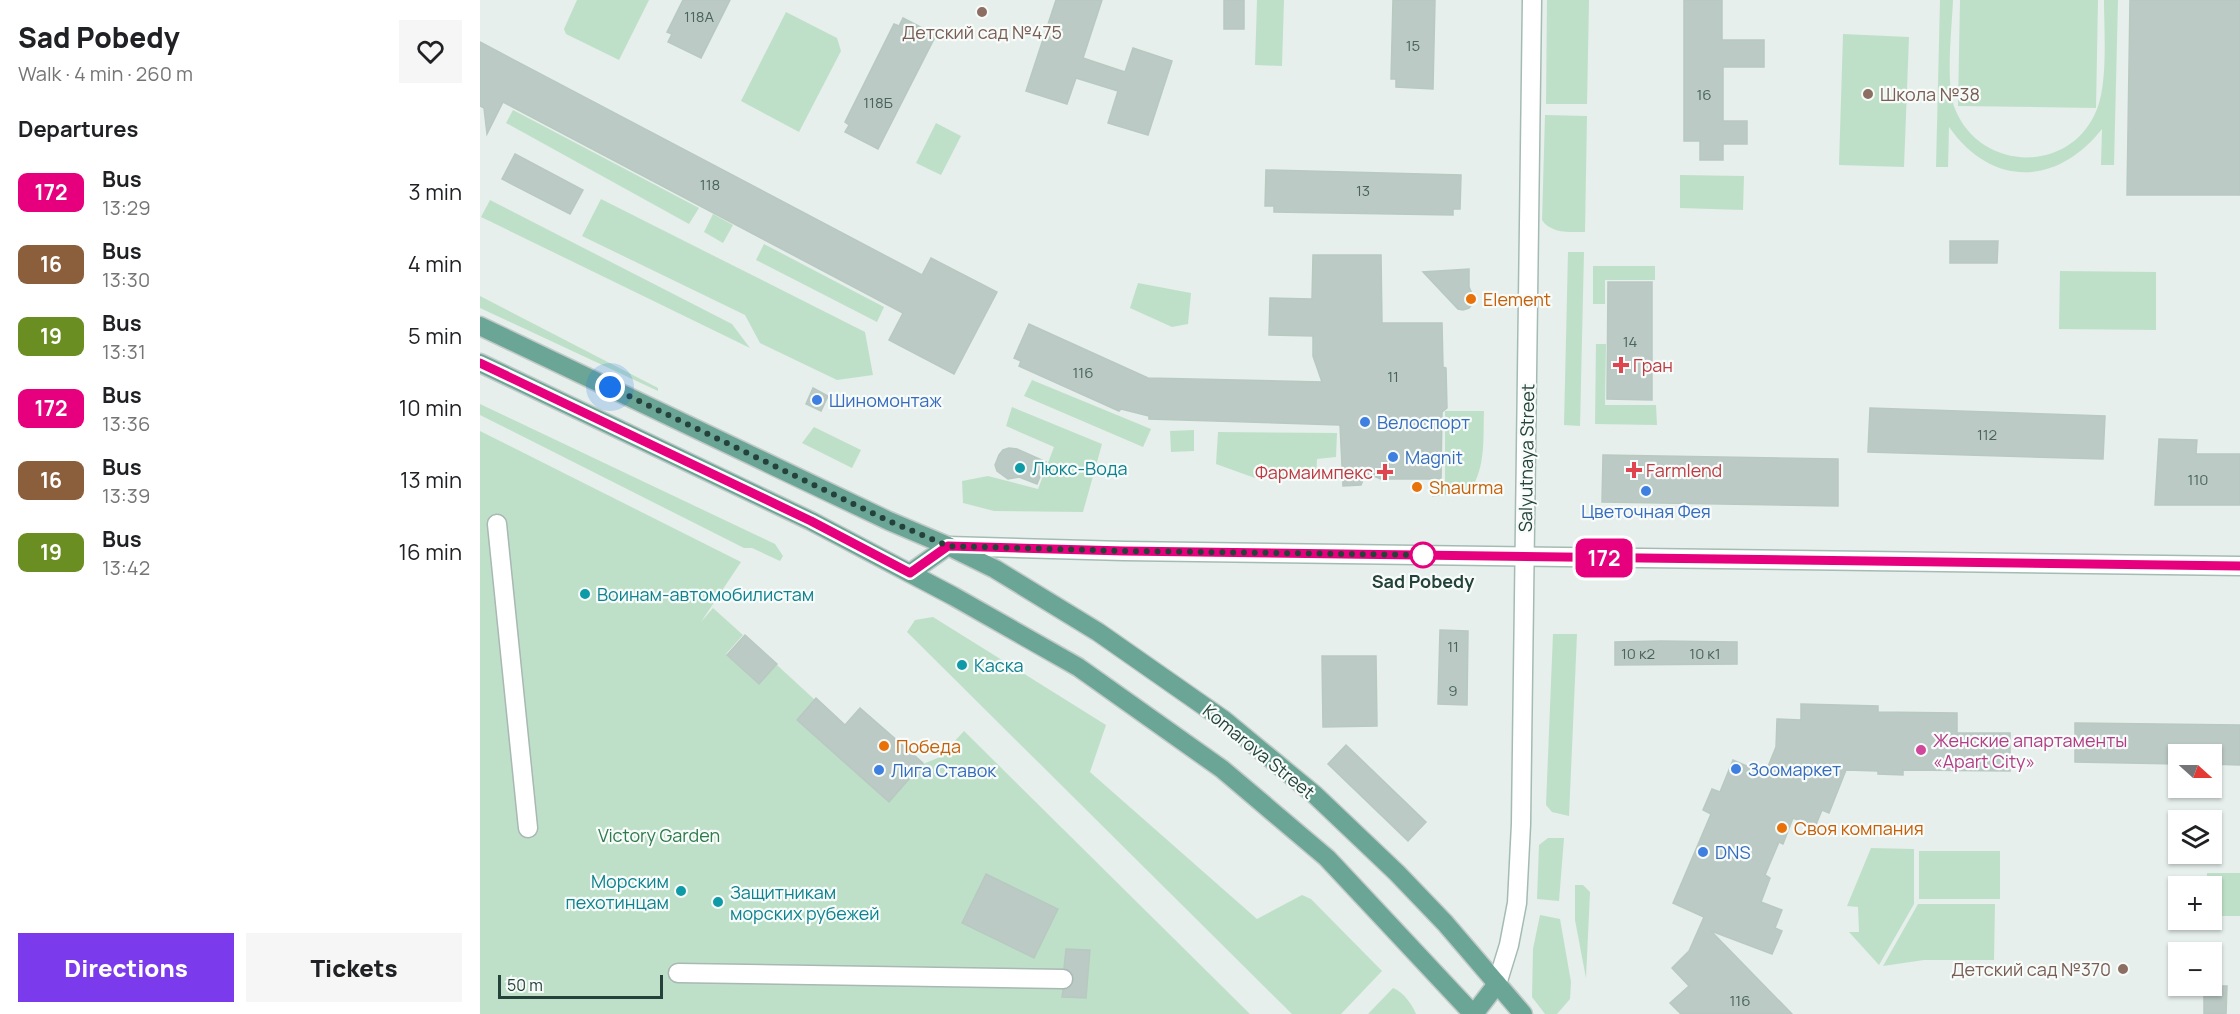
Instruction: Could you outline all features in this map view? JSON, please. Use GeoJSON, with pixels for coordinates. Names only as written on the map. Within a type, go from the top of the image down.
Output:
{"type":"FeatureCollection","features":[{"type":"Feature","properties":{"kind":"main road","name":"Komarova Street"},"geometry":{"type":"LineString","coordinates":[[480,326],[889,521],[948,546],[994,569],[1098,632],[1224,720],[1315,795],[1398,873],[1445,923],[1523,1014]]}},
{"type":"Feature","properties":{"kind":"main road","name":"Komarova Street"},"geometry":{"type":"LineString","coordinates":[[480,363],[811,521],[910,573],[1078,667],[1222,769],[1327,858],[1473,1014]]}},
{"type":"Feature","properties":{"kind":"main road"},"geometry":{"type":"LineString","coordinates":[[910,573],[948,546]]}},
{"type":"Feature","properties":{"kind":"main road","name":"Salyutnaya Street"},"geometry":{"type":"LineString","coordinates":[[1473,1014],[1497,984]]}},
{"type":"Feature","properties":{"kind":"street","name":"Salyutnaya Street"},"geometry":{"type":"LineString","coordinates":[[1497,984],[1509,945],[1517,903],[1521,824],[1532,0]]}},
{"type":"Feature","properties":{"kind":"street"},"geometry":{"type":"LineString","coordinates":[[497,524],[528,828]]}},
{"type":"Feature","properties":{"kind":"street"},"geometry":{"type":"LineString","coordinates":[[948,546],[1124,551],[2240,566]]}},
{"type":"Feature","properties":{"kind":"street"},"geometry":{"type":"LineString","coordinates":[[678,973],[1062,979]]}},
{"type":"Feature","properties":{"kind":"green space"},"geometry":{"type":"Polygon","coordinates":[[[577,0],[649,0],[619,60],[566,34],[564,29],[577,0]]]}},
{"type":"Feature","properties":{"kind":"green space"},"geometry":{"type":"Polygon","coordinates":[[[1257,0],[1284,0],[1282,66],[1255,65],[1257,0]]]}},
{"type":"Feature","properties":{"kind":"green space"},"geometry":{"type":"Polygon","coordinates":[[[1547,0],[1589,0],[1587,104],[1546,104],[1547,0]]]}},
{"type":"Feature","properties":{"kind":"green space"},"geometry":{"type":"Polygon","coordinates":[[[1940,0],[1953,0],[1950,85],[1955,109],[1968,130],[1985,145],[2005,154],[2026,157],[2048,154],[2068,145],[2085,130],[2097,109],[2103,85],[2104,0],[2118,0],[2114,165],[2101,165],[2102,129],[2084,148],[2065,161],[2045,170],[2025,172],[2004,169],[1985,161],[1966,147],[1949,127],[1948,167],[1936,167],[1940,0]]]}},
{"type":"Feature","properties":{"kind":"green space"},"geometry":{"type":"Polygon","coordinates":[[[1960,0],[2098,0],[2096,108],[1958,106],[1960,0]]]}},
{"type":"Feature","properties":{"kind":"green space"},"geometry":{"type":"Polygon","coordinates":[[[786,12],[837,38],[841,51],[799,132],[741,101],[786,12]]]}},
{"type":"Feature","properties":{"kind":"green space"},"geometry":{"type":"Polygon","coordinates":[[[1843,34],[1909,37],[1904,167],[1839,165],[1843,34]]]}},
{"type":"Feature","properties":{"kind":"green space"},"geometry":{"type":"Polygon","coordinates":[[[513,110],[699,208],[689,224],[506,123],[513,110]]]}},
{"type":"Feature","properties":{"kind":"green space"},"geometry":{"type":"Polygon","coordinates":[[[1545,115],[1587,116],[1585,232],[1556,230],[1542,220],[1545,115]]]}},
{"type":"Feature","properties":{"kind":"green space"},"geometry":{"type":"Polygon","coordinates":[[[936,123],[961,136],[941,175],[916,163],[936,123]]]}},
{"type":"Feature","properties":{"kind":"green space"},"geometry":{"type":"Polygon","coordinates":[[[1680,175],[1744,176],[1743,210],[1680,208],[1680,175]]]}},
{"type":"Feature","properties":{"kind":"green space"},"geometry":{"type":"Polygon","coordinates":[[[601,199],[865,332],[873,375],[837,380],[760,343],[745,315],[582,236],[601,199]]]}},
{"type":"Feature","properties":{"kind":"green space"},"geometry":{"type":"Polygon","coordinates":[[[490,200],[732,324],[750,348],[481,217],[490,200]]]}},
{"type":"Feature","properties":{"kind":"green space"},"geometry":{"type":"Polygon","coordinates":[[[713,214],[733,225],[723,243],[704,232],[713,214]]]}},
{"type":"Feature","properties":{"kind":"green space"},"geometry":{"type":"Polygon","coordinates":[[[764,244],[884,307],[877,322],[756,260],[764,244]]]}},
{"type":"Feature","properties":{"kind":"green space"},"geometry":{"type":"Polygon","coordinates":[[[1568,252],[1584,252],[1580,426],[1564,425],[1568,252]]]}},
{"type":"Feature","properties":{"kind":"green space"},"geometry":{"type":"Polygon","coordinates":[[[1593,266],[1655,266],[1655,280],[1605,280],[1605,304],[1593,304],[1593,266]]]}},
{"type":"Feature","properties":{"kind":"green space"},"geometry":{"type":"Polygon","coordinates":[[[2060,271],[2156,272],[2156,330],[2059,329],[2060,271]]]}},
{"type":"Feature","properties":{"kind":"green space"},"geometry":{"type":"Polygon","coordinates":[[[1138,283],[1191,293],[1188,324],[1172,327],[1130,308],[1138,283]]]}},
{"type":"Feature","properties":{"kind":"green space"},"geometry":{"type":"Polygon","coordinates":[[[480,296],[658,388],[658,391],[480,308],[480,296]]]}},
{"type":"Feature","properties":{"kind":"green space"},"geometry":{"type":"Polygon","coordinates":[[[1596,344],[1606,344],[1605,405],[1656,405],[1657,425],[1595,424],[1596,344]]]}},
{"type":"Feature","properties":{"kind":"green space"},"geometry":{"type":"Polygon","coordinates":[[[1032,380],[1151,429],[1143,447],[1024,396],[1032,380]]]}},
{"type":"Feature","properties":{"kind":"green space"},"geometry":{"type":"Polygon","coordinates":[[[480,404],[775,544],[783,556],[780,561],[752,548],[744,548],[480,415],[480,404]]]}},
{"type":"Feature","properties":{"kind":"green space"},"geometry":{"type":"Polygon","coordinates":[[[1012,407],[1102,444],[1083,512],[994,511],[963,503],[962,481],[988,476],[1038,489],[1054,447],[1006,426],[1012,407]]]}},
{"type":"Feature","properties":{"kind":"green space"},"geometry":{"type":"Polygon","coordinates":[[[1445,411],[1484,411],[1481,463],[1470,491],[1432,497],[1432,480],[1445,480],[1445,411]]]}},
{"type":"Feature","properties":{"kind":"green space"},"geometry":{"type":"Polygon","coordinates":[[[814,427],[861,450],[852,468],[802,443],[814,427]]]}},
{"type":"Feature","properties":{"kind":"green space"},"geometry":{"type":"Polygon","coordinates":[[[1194,430],[1194,451],[1171,452],[1170,431],[1194,430]]]}},
{"type":"Feature","properties":{"kind":"green space","name":"Victory Garden"},"geometry":{"type":"Polygon","coordinates":[[[480,431],[741,562],[701,622],[713,608],[743,635],[726,654],[759,684],[777,665],[815,700],[797,720],[889,802],[923,764],[940,757],[964,731],[1250,1014],[480,1014],[480,431]]]}},
{"type":"Feature","properties":{"kind":"green space"},"geometry":{"type":"Polygon","coordinates":[[[1218,432],[1337,433],[1336,457],[1317,459],[1316,477],[1255,478],[1216,464],[1218,432]]]}},
{"type":"Feature","properties":{"kind":"green space"},"geometry":{"type":"Polygon","coordinates":[[[933,617],[1106,725],[1090,772],[1257,919],[1302,895],[1311,899],[1382,971],[1341,1014],[1292,1014],[907,632],[915,620],[933,617]]]}},
{"type":"Feature","properties":{"kind":"green space"},"geometry":{"type":"Polygon","coordinates":[[[1553,634],[1577,634],[1569,816],[1552,812],[1546,805],[1553,634]]]}},
{"type":"Feature","properties":{"kind":"green space"},"geometry":{"type":"Polygon","coordinates":[[[1548,838],[1564,838],[1559,901],[1537,899],[1539,845],[1548,838]]]}},
{"type":"Feature","properties":{"kind":"green space"},"geometry":{"type":"Polygon","coordinates":[[[1871,848],[1914,849],[1914,904],[1879,965],[1849,932],[1859,932],[1858,907],[1847,906],[1871,848]]]}},
{"type":"Feature","properties":{"kind":"green space"},"geometry":{"type":"Polygon","coordinates":[[[1919,851],[2000,851],[2000,899],[1919,899],[1919,851]]]}},
{"type":"Feature","properties":{"kind":"green space"},"geometry":{"type":"Polygon","coordinates":[[[2207,873],[2240,873],[2240,916],[2222,916],[2222,876],[2207,876],[2207,873]]]}},
{"type":"Feature","properties":{"kind":"green space"},"geometry":{"type":"Polygon","coordinates":[[[1575,885],[1583,885],[1590,892],[1586,978],[1575,920],[1575,885]]]}},
{"type":"Feature","properties":{"kind":"green space"},"geometry":{"type":"Polygon","coordinates":[[[1918,904],[1995,904],[1994,960],[1924,960],[1883,966],[1918,904]]]}},
{"type":"Feature","properties":{"kind":"green space"},"geometry":{"type":"Polygon","coordinates":[[[1540,915],[1560,919],[1571,982],[1570,999],[1557,1014],[1545,1014],[1532,997],[1533,949],[1540,915]]]}},
{"type":"Feature","properties":{"kind":"green space"},"geometry":{"type":"Polygon","coordinates":[[[1393,988],[1407,999],[1416,1014],[1368,1014],[1393,988]]]}},
{"type":"Feature","properties":{"kind":"building"},"geometry":{"type":"Polygon","coordinates":[[[683,0],[730,0],[701,58],[668,42],[672,34],[667,32],[683,0]]]}},
{"type":"Feature","properties":{"kind":"building"},"geometry":{"type":"Polygon","coordinates":[[[1056,0],[1102,0],[1083,58],[1125,72],[1133,48],[1172,61],[1148,135],[1108,123],[1118,91],[1076,78],[1067,104],[1026,91],[1056,0]]]}},
{"type":"Feature","properties":{"kind":"building"},"geometry":{"type":"Polygon","coordinates":[[[1224,0],[1244,0],[1244,29],[1224,29],[1224,0]]]}},
{"type":"Feature","properties":{"kind":"building"},"geometry":{"type":"Polygon","coordinates":[[[1393,0],[1435,0],[1433,89],[1396,87],[1396,79],[1391,79],[1393,0]]]}},
{"type":"Feature","properties":{"kind":"building"},"geometry":{"type":"Polygon","coordinates":[[[1684,0],[1722,0],[1722,40],[1764,40],[1764,67],[1723,67],[1723,121],[1747,121],[1747,144],[1723,144],[1723,160],[1700,160],[1700,141],[1684,141],[1684,0]]]}},
{"type":"Feature","properties":{"kind":"building"},"geometry":{"type":"Polygon","coordinates":[[[2130,0],[2240,0],[2240,195],[2127,195],[2130,0]]]}},
{"type":"Feature","properties":{"kind":"building"},"geometry":{"type":"Polygon","coordinates":[[[903,18],[936,35],[878,149],[845,132],[849,125],[845,122],[894,24],[899,26],[903,18]]]}},
{"type":"Feature","properties":{"kind":"building"},"geometry":{"type":"Polygon","coordinates":[[[480,42],[922,275],[931,258],[997,292],[954,374],[889,340],[903,313],[503,102],[487,134],[484,108],[480,106],[480,42]]]}},
{"type":"Feature","properties":{"kind":"building"},"geometry":{"type":"Polygon","coordinates":[[[515,154],[583,190],[570,214],[502,179],[515,154]]]}},
{"type":"Feature","properties":{"kind":"building"},"geometry":{"type":"Polygon","coordinates":[[[1266,170],[1461,175],[1460,209],[1453,209],[1453,215],[1274,212],[1274,206],[1265,206],[1266,170]]]}},
{"type":"Feature","properties":{"kind":"building"},"geometry":{"type":"Polygon","coordinates":[[[1950,241],[1998,241],[1997,263],[1950,263],[1950,241]]]}},
{"type":"Feature","properties":{"kind":"building"},"geometry":{"type":"Polygon","coordinates":[[[1313,255],[1381,255],[1382,323],[1442,323],[1447,408],[1442,412],[1441,479],[1381,479],[1366,473],[1361,485],[1343,486],[1340,425],[1149,419],[1149,416],[1121,409],[1119,411],[1019,366],[1021,361],[1014,358],[1029,324],[1148,378],[1322,382],[1313,356],[1313,336],[1269,335],[1270,298],[1312,299],[1313,255]]]}},
{"type":"Feature","properties":{"kind":"building"},"geometry":{"type":"Polygon","coordinates":[[[1469,269],[1469,287],[1473,303],[1469,308],[1463,310],[1458,309],[1423,272],[1469,269]]]}},
{"type":"Feature","properties":{"kind":"building"},"geometry":{"type":"Polygon","coordinates":[[[1608,282],[1652,282],[1652,400],[1607,399],[1608,282]]]}},
{"type":"Feature","properties":{"kind":"building","name":"Шиномонтаж"},"geometry":{"type":"Polygon","coordinates":[[[813,388],[828,396],[821,411],[806,404],[813,388]]]}},
{"type":"Feature","properties":{"kind":"building"},"geometry":{"type":"Polygon","coordinates":[[[1870,408],[2105,416],[2103,459],[1868,452],[1870,408]]]}},
{"type":"Feature","properties":{"kind":"building"},"geometry":{"type":"Polygon","coordinates":[[[2159,439],[2197,440],[2196,454],[2240,454],[2240,505],[2155,505],[2159,439]]]}},
{"type":"Feature","properties":{"kind":"building","name":"Люкс-Вода"},"geometry":{"type":"Polygon","coordinates":[[[1017,449],[1046,462],[1037,484],[1019,477],[1008,479],[997,471],[995,465],[999,455],[1003,450],[1017,449]]]}},
{"type":"Feature","properties":{"kind":"building"},"geometry":{"type":"Polygon","coordinates":[[[1603,455],[1838,459],[1838,506],[1602,502],[1603,455]]]}},
{"type":"Feature","properties":{"kind":"building"},"geometry":{"type":"Polygon","coordinates":[[[1440,630],[1468,631],[1467,705],[1438,704],[1440,630]]]}},
{"type":"Feature","properties":{"kind":"building"},"geometry":{"type":"Polygon","coordinates":[[[745,635],[777,664],[759,684],[727,655],[745,635]]]}},
{"type":"Feature","properties":{"kind":"building"},"geometry":{"type":"Polygon","coordinates":[[[1615,642],[1737,642],[1737,664],[1615,665],[1615,642]]]}},
{"type":"Feature","properties":{"kind":"building"},"geometry":{"type":"Polygon","coordinates":[[[1322,656],[1376,656],[1377,726],[1323,727],[1322,656]]]}},
{"type":"Feature","properties":{"kind":"building"},"geometry":{"type":"Polygon","coordinates":[[[816,698],[845,725],[860,708],[923,763],[889,802],[797,720],[816,698]]]}},
{"type":"Feature","properties":{"kind":"building"},"geometry":{"type":"Polygon","coordinates":[[[1801,704],[1878,706],[1878,712],[1957,713],[1957,733],[2010,733],[2010,771],[1903,770],[1903,775],[1878,774],[1878,771],[1846,770],[1829,813],[1822,810],[1815,827],[1793,818],[1783,844],[1779,842],[1765,875],[1770,878],[1761,902],[1782,910],[1775,928],[1782,931],[1772,954],[1711,931],[1792,1014],[1681,1014],[1670,1003],[1689,986],[1672,968],[1689,951],[1704,917],[1673,903],[1711,814],[1703,810],[1712,789],[1720,792],[1733,760],[1765,774],[1776,747],[1777,719],[1801,720],[1801,704]]]}},
{"type":"Feature","properties":{"kind":"building"},"geometry":{"type":"Polygon","coordinates":[[[2075,723],[2240,725],[2240,765],[2222,764],[2222,744],[2168,744],[2168,764],[2075,762],[2075,723]]]}},
{"type":"Feature","properties":{"kind":"building"},"geometry":{"type":"Polygon","coordinates":[[[1346,745],[1426,822],[1408,841],[1328,764],[1346,745]]]}},
{"type":"Feature","properties":{"kind":"building"},"geometry":{"type":"Polygon","coordinates":[[[986,874],[1058,909],[1034,958],[962,923],[986,874]]]}},
{"type":"Feature","properties":{"kind":"building"},"geometry":{"type":"Polygon","coordinates":[[[1066,949],[1090,950],[1086,998],[1062,997],[1063,990],[1069,988],[1074,980],[1072,973],[1064,968],[1066,949]]]}},
{"type":"Feature","properties":{"kind":"building"},"geometry":{"type":"Polygon","coordinates":[[[2222,986],[2227,986],[2226,1014],[2204,1014],[2204,996],[2222,996],[2222,986]]]}},
{"type":"Feature","properties":{"kind":"bus line","name":"172"},"geometry":{"type":"LineString","coordinates":[[480,363],[811,521],[910,573],[948,546],[1124,551],[2240,566]]}},
{"type":"Feature","properties":{"kind":"place","name":"Детский сад №475"},"geometry":{"type":"Point","coordinates":[982,12]}},
{"type":"Feature","properties":{"kind":"place","name":"Школа №38"},"geometry":{"type":"Point","coordinates":[1868,94]}},
{"type":"Feature","properties":{"kind":"place","name":"Element"},"geometry":{"type":"Point","coordinates":[1471,299]}},
{"type":"Feature","properties":{"kind":"place","name":"Гран"},"geometry":{"type":"Point","coordinates":[1621,365]}},
{"type":"Feature","properties":{"kind":"place","name":"Шиномонтаж"},"geometry":{"type":"Point","coordinates":[817,400]}},
{"type":"Feature","properties":{"kind":"place","name":"Велоспорт"},"geometry":{"type":"Point","coordinates":[1365,422]}},
{"type":"Feature","properties":{"kind":"place","name":"Magnit"},"geometry":{"type":"Point","coordinates":[1393,457]}},
{"type":"Feature","properties":{"kind":"place","name":"Люкс-Вода"},"geometry":{"type":"Point","coordinates":[1020,468]}},
{"type":"Feature","properties":{"kind":"place","name":"Farmlend"},"geometry":{"type":"Point","coordinates":[1634,470]}},
{"type":"Feature","properties":{"kind":"place","name":"Фармаимпекс"},"geometry":{"type":"Point","coordinates":[1385,472]}},
{"type":"Feature","properties":{"kind":"place","name":"Shaurma"},"geometry":{"type":"Point","coordinates":[1417,487]}},
{"type":"Feature","properties":{"kind":"place","name":"Цветочная Фея"},"geometry":{"type":"Point","coordinates":[1646,491]}},
{"type":"Feature","properties":{"kind":"place","name":"Sad Pobedy"},"geometry":{"type":"Point","coordinates":[1423,555]}},
{"type":"Feature","properties":{"kind":"place","name":"Воинам-автомобилистам"},"geometry":{"type":"Point","coordinates":[585,594]}},
{"type":"Feature","properties":{"kind":"place","name":"Каска"},"geometry":{"type":"Point","coordinates":[962,665]}},
{"type":"Feature","properties":{"kind":"place","name":"Победа"},"geometry":{"type":"Point","coordinates":[884,746]}},
{"type":"Feature","properties":{"kind":"place","name":"Женские апартаменты «Apart City»"},"geometry":{"type":"Point","coordinates":[1921,750]}},
{"type":"Feature","properties":{"kind":"place","name":"Зоомаркет"},"geometry":{"type":"Point","coordinates":[1736,769]}},
{"type":"Feature","properties":{"kind":"place","name":"Лига Ставок"},"geometry":{"type":"Point","coordinates":[879,770]}},
{"type":"Feature","properties":{"kind":"place","name":"Своя компания"},"geometry":{"type":"Point","coordinates":[1782,828]}},
{"type":"Feature","properties":{"kind":"place","name":"DNS"},"geometry":{"type":"Point","coordinates":[1703,852]}},
{"type":"Feature","properties":{"kind":"place","name":"Морским пехотинцам"},"geometry":{"type":"Point","coordinates":[681,891]}},
{"type":"Feature","properties":{"kind":"place","name":"Защитникам морских рубежей"},"geometry":{"type":"Point","coordinates":[718,902]}},
{"type":"Feature","properties":{"kind":"place","name":"Детский сад №370"},"geometry":{"type":"Point","coordinates":[2123,969]}},
{"type":"Feature","properties":{"kind":"route"},"geometry":{"type":"LineString","coordinates":[[610,387],[889,521],[948,546],[1426,555],[1423,555]]}}]}
